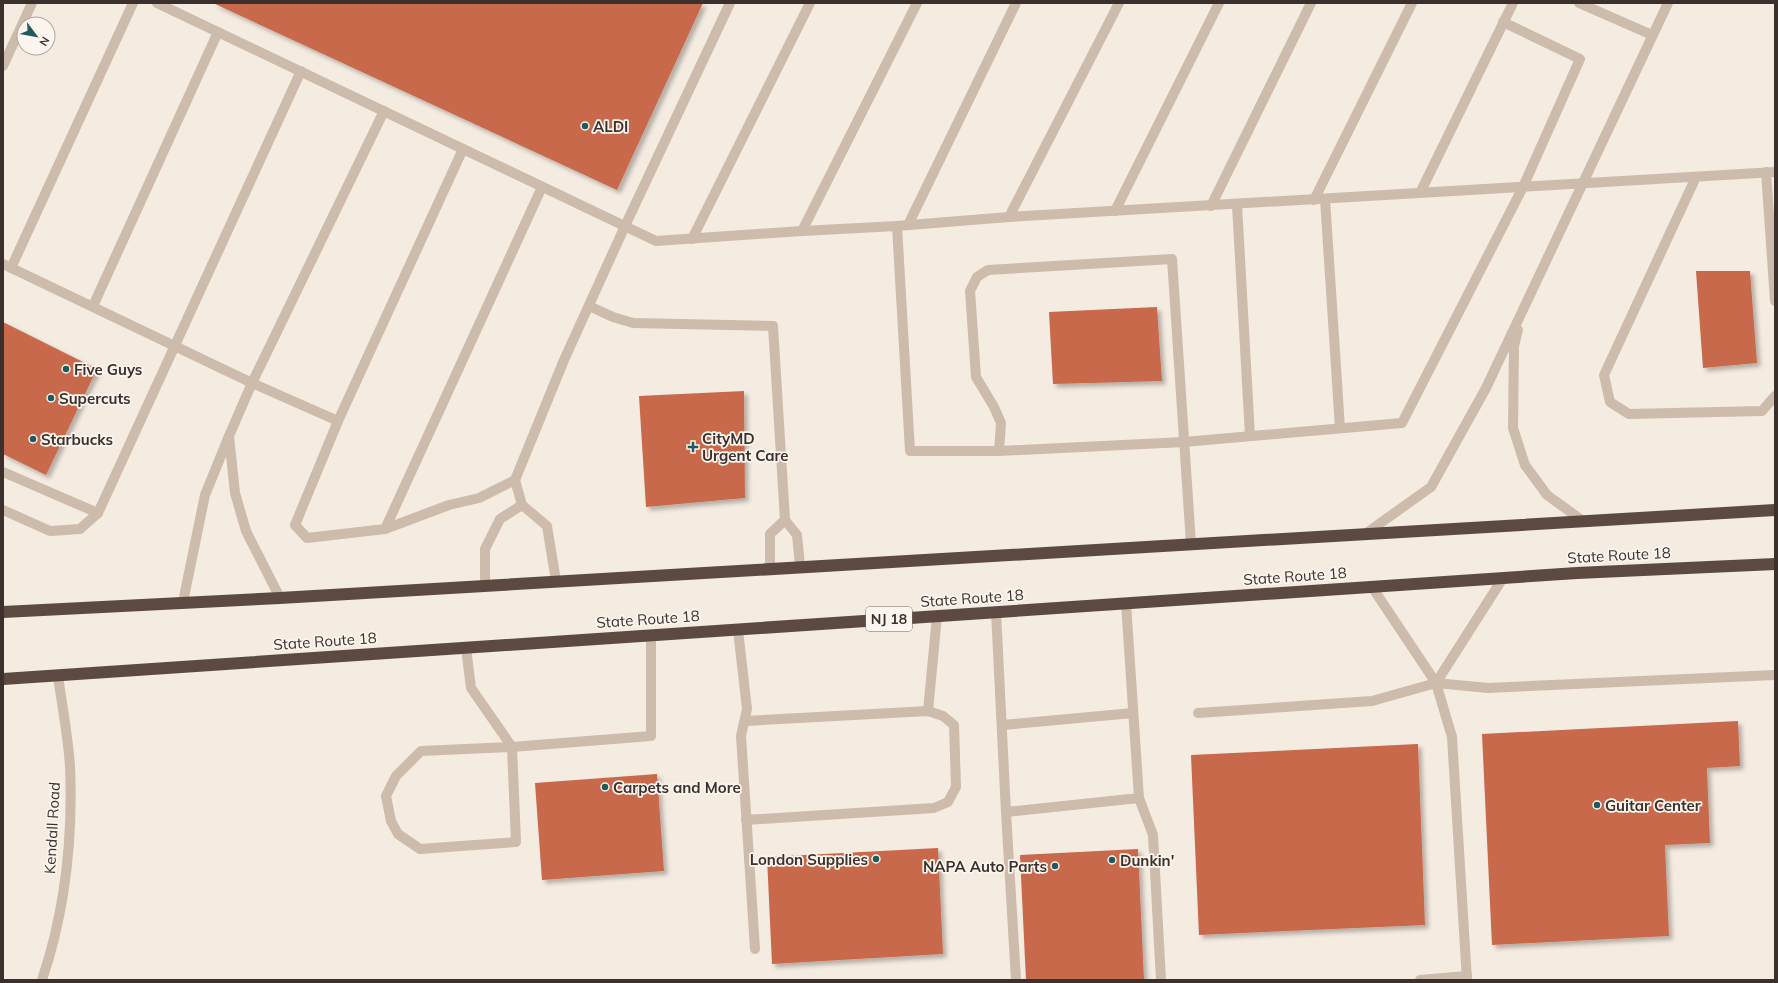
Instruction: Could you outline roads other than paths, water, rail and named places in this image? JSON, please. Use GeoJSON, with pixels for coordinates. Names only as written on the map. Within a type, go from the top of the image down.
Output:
{"type":"FeatureCollection","features":[{"type":"Feature","properties":{"kind":"highway"},"geometry":{"type":"LineString","coordinates":[[3,612],[280,598],[485,584],[1775,510]]}},
{"type":"Feature","properties":{"kind":"highway","name":"State Route 18"},"geometry":{"type":"LineString","coordinates":[[3,679],[1577,573],[1775,564]]}},
{"type":"Feature","properties":{"kind":"street"},"geometry":{"type":"LineString","coordinates":[[3,66],[32,3]]}},
{"type":"Feature","properties":{"kind":"street"},"geometry":{"type":"LineString","coordinates":[[134,3],[7,266],[252,383],[338,421]]}},
{"type":"Feature","properties":{"kind":"street"},"geometry":{"type":"LineString","coordinates":[[157,3],[656,241],[897,226],[1009,217],[1237,205],[1770,172],[1775,301]]}},
{"type":"Feature","properties":{"kind":"street"},"geometry":{"type":"LineString","coordinates":[[556,581],[547,526],[522,505],[515,480],[564,360],[730,3]]}},
{"type":"Feature","properties":{"kind":"street"},"geometry":{"type":"LineString","coordinates":[[692,239],[810,3]]}},
{"type":"Feature","properties":{"kind":"street"},"geometry":{"type":"LineString","coordinates":[[802,231],[917,3]]}},
{"type":"Feature","properties":{"kind":"street"},"geometry":{"type":"LineString","coordinates":[[908,225],[1016,3]]}},
{"type":"Feature","properties":{"kind":"street"},"geometry":{"type":"LineString","coordinates":[[1009,217],[1119,3]]}},
{"type":"Feature","properties":{"kind":"street"},"geometry":{"type":"LineString","coordinates":[[1115,211],[1218,3]]}},
{"type":"Feature","properties":{"kind":"street"},"geometry":{"type":"LineString","coordinates":[[1210,206],[1311,3]]}},
{"type":"Feature","properties":{"kind":"street"},"geometry":{"type":"LineString","coordinates":[[1314,200],[1412,3]]}},
{"type":"Feature","properties":{"kind":"street"},"geometry":{"type":"LineString","coordinates":[[1420,193],[1513,3]]}},
{"type":"Feature","properties":{"kind":"street"},"geometry":{"type":"LineString","coordinates":[[1579,3],[1652,36]]}},
{"type":"Feature","properties":{"kind":"street"},"geometry":{"type":"LineString","coordinates":[[1365,534],[1432,487],[1486,388],[1668,3]]}},
{"type":"Feature","properties":{"kind":"street"},"geometry":{"type":"LineString","coordinates":[[897,226],[910,451],[999,450],[1184,442],[1402,423],[1523,187],[1580,59],[1504,22]]}},
{"type":"Feature","properties":{"kind":"street"},"geometry":{"type":"LineString","coordinates":[[93,306],[218,32]]}},
{"type":"Feature","properties":{"kind":"street"},"geometry":{"type":"LineString","coordinates":[[3,510],[50,531],[80,529],[98,513],[301,71]]}},
{"type":"Feature","properties":{"kind":"street"},"geometry":{"type":"LineString","coordinates":[[183,602],[205,495],[229,436],[252,383],[384,111]]}},
{"type":"Feature","properties":{"kind":"street"},"geometry":{"type":"LineString","coordinates":[[463,149],[338,421],[295,525],[307,538],[385,529],[449,505],[479,498],[515,480]]}},
{"type":"Feature","properties":{"kind":"street"},"geometry":{"type":"LineString","coordinates":[[1696,177],[1604,375],[1610,402],[1629,414],[1762,411],[1775,396]]}},
{"type":"Feature","properties":{"kind":"street"},"geometry":{"type":"LineString","coordinates":[[385,529],[542,187]]}},
{"type":"Feature","properties":{"kind":"street"},"geometry":{"type":"LineString","coordinates":[[1325,199],[1340,428]]}},
{"type":"Feature","properties":{"kind":"street"},"geometry":{"type":"LineString","coordinates":[[1237,205],[1250,436]]}},
{"type":"Feature","properties":{"kind":"street"},"geometry":{"type":"LineString","coordinates":[[999,450],[1001,423],[994,407],[976,377],[970,291],[977,277],[988,270],[1172,259],[1191,544]]}},
{"type":"Feature","properties":{"kind":"street"},"geometry":{"type":"LineString","coordinates":[[589,306],[613,317],[633,323],[773,326],[785,520],[797,535],[800,566]]}},
{"type":"Feature","properties":{"kind":"street"},"geometry":{"type":"LineString","coordinates":[[1523,309],[1514,346],[1513,428],[1525,465],[1547,494],[1583,521]]}},
{"type":"Feature","properties":{"kind":"street"},"geometry":{"type":"LineString","coordinates":[[229,436],[235,493],[246,531],[280,598]]}},
{"type":"Feature","properties":{"kind":"street"},"geometry":{"type":"LineString","coordinates":[[3,472],[98,513]]}},
{"type":"Feature","properties":{"kind":"street"},"geometry":{"type":"LineString","coordinates":[[485,584],[484,549],[500,519],[522,505]]}},
{"type":"Feature","properties":{"kind":"street"},"geometry":{"type":"LineString","coordinates":[[770,568],[770,534],[785,520]]}},
{"type":"Feature","properties":{"kind":"street"},"geometry":{"type":"LineString","coordinates":[[1436,682],[1503,578]]}},
{"type":"Feature","properties":{"kind":"street"},"geometry":{"type":"LineString","coordinates":[[1372,587],[1436,682],[1452,737],[1467,978],[1420,980]]}},
{"type":"Feature","properties":{"kind":"street"},"geometry":{"type":"LineString","coordinates":[[1126,603],[1139,798],[1153,835],[1161,980]]}},
{"type":"Feature","properties":{"kind":"street"},"geometry":{"type":"LineString","coordinates":[[996,612],[1016,980]]}},
{"type":"Feature","properties":{"kind":"street"},"geometry":{"type":"LineString","coordinates":[[928,711],[937,616]]}},
{"type":"Feature","properties":{"kind":"street"},"geometry":{"type":"LineString","coordinates":[[738,630],[747,709],[741,736],[755,949]]}},
{"type":"Feature","properties":{"kind":"street"},"geometry":{"type":"LineString","coordinates":[[466,648],[471,688],[512,747],[516,842],[420,849],[398,834],[392,821],[386,796],[396,776],[421,751],[512,747],[651,736],[651,635]]}},
{"type":"Feature","properties":{"kind":"street"},"geometry":{"type":"LineString","coordinates":[[1198,713],[1372,701],[1436,682],[1488,688],[1775,675]]}},
{"type":"Feature","properties":{"kind":"street","name":"Kendall Road"},"geometry":{"type":"LineString","coordinates":[[42,980],[50,956],[63,893],[70,830],[70,765],[58,676]]}},
{"type":"Feature","properties":{"kind":"street"},"geometry":{"type":"LineString","coordinates":[[745,721],[928,711],[943,716],[954,725],[956,788],[948,802],[934,808],[746,820]]}},
{"type":"Feature","properties":{"kind":"street"},"geometry":{"type":"LineString","coordinates":[[1002,725],[1134,713]]}},
{"type":"Feature","properties":{"kind":"street"},"geometry":{"type":"LineString","coordinates":[[1006,812],[1139,798]]}},
{"type":"Feature","properties":{"kind":"place","name":"ALDI"},"geometry":{"type":"Point","coordinates":[585,126]}},
{"type":"Feature","properties":{"kind":"place","name":"Five Guys"},"geometry":{"type":"Point","coordinates":[66,369]}},
{"type":"Feature","properties":{"kind":"place","name":"Supercuts"},"geometry":{"type":"Point","coordinates":[51,398]}},
{"type":"Feature","properties":{"kind":"place","name":"Starbucks"},"geometry":{"type":"Point","coordinates":[33,439]}},
{"type":"Feature","properties":{"kind":"place","name":"CityMD Urgent Care"},"geometry":{"type":"Point","coordinates":[693,447]}},
{"type":"Feature","properties":{"kind":"place","name":"Carpets and More"},"geometry":{"type":"Point","coordinates":[605,787]}},
{"type":"Feature","properties":{"kind":"place","name":"Guitar Center"},"geometry":{"type":"Point","coordinates":[1597,805]}},
{"type":"Feature","properties":{"kind":"place","name":"London Supplies"},"geometry":{"type":"Point","coordinates":[876,859]}},
{"type":"Feature","properties":{"kind":"place","name":"Dunkin'"},"geometry":{"type":"Point","coordinates":[1112,860]}},
{"type":"Feature","properties":{"kind":"place","name":"NAPA Auto Parts"},"geometry":{"type":"Point","coordinates":[1055,866]}}]}
